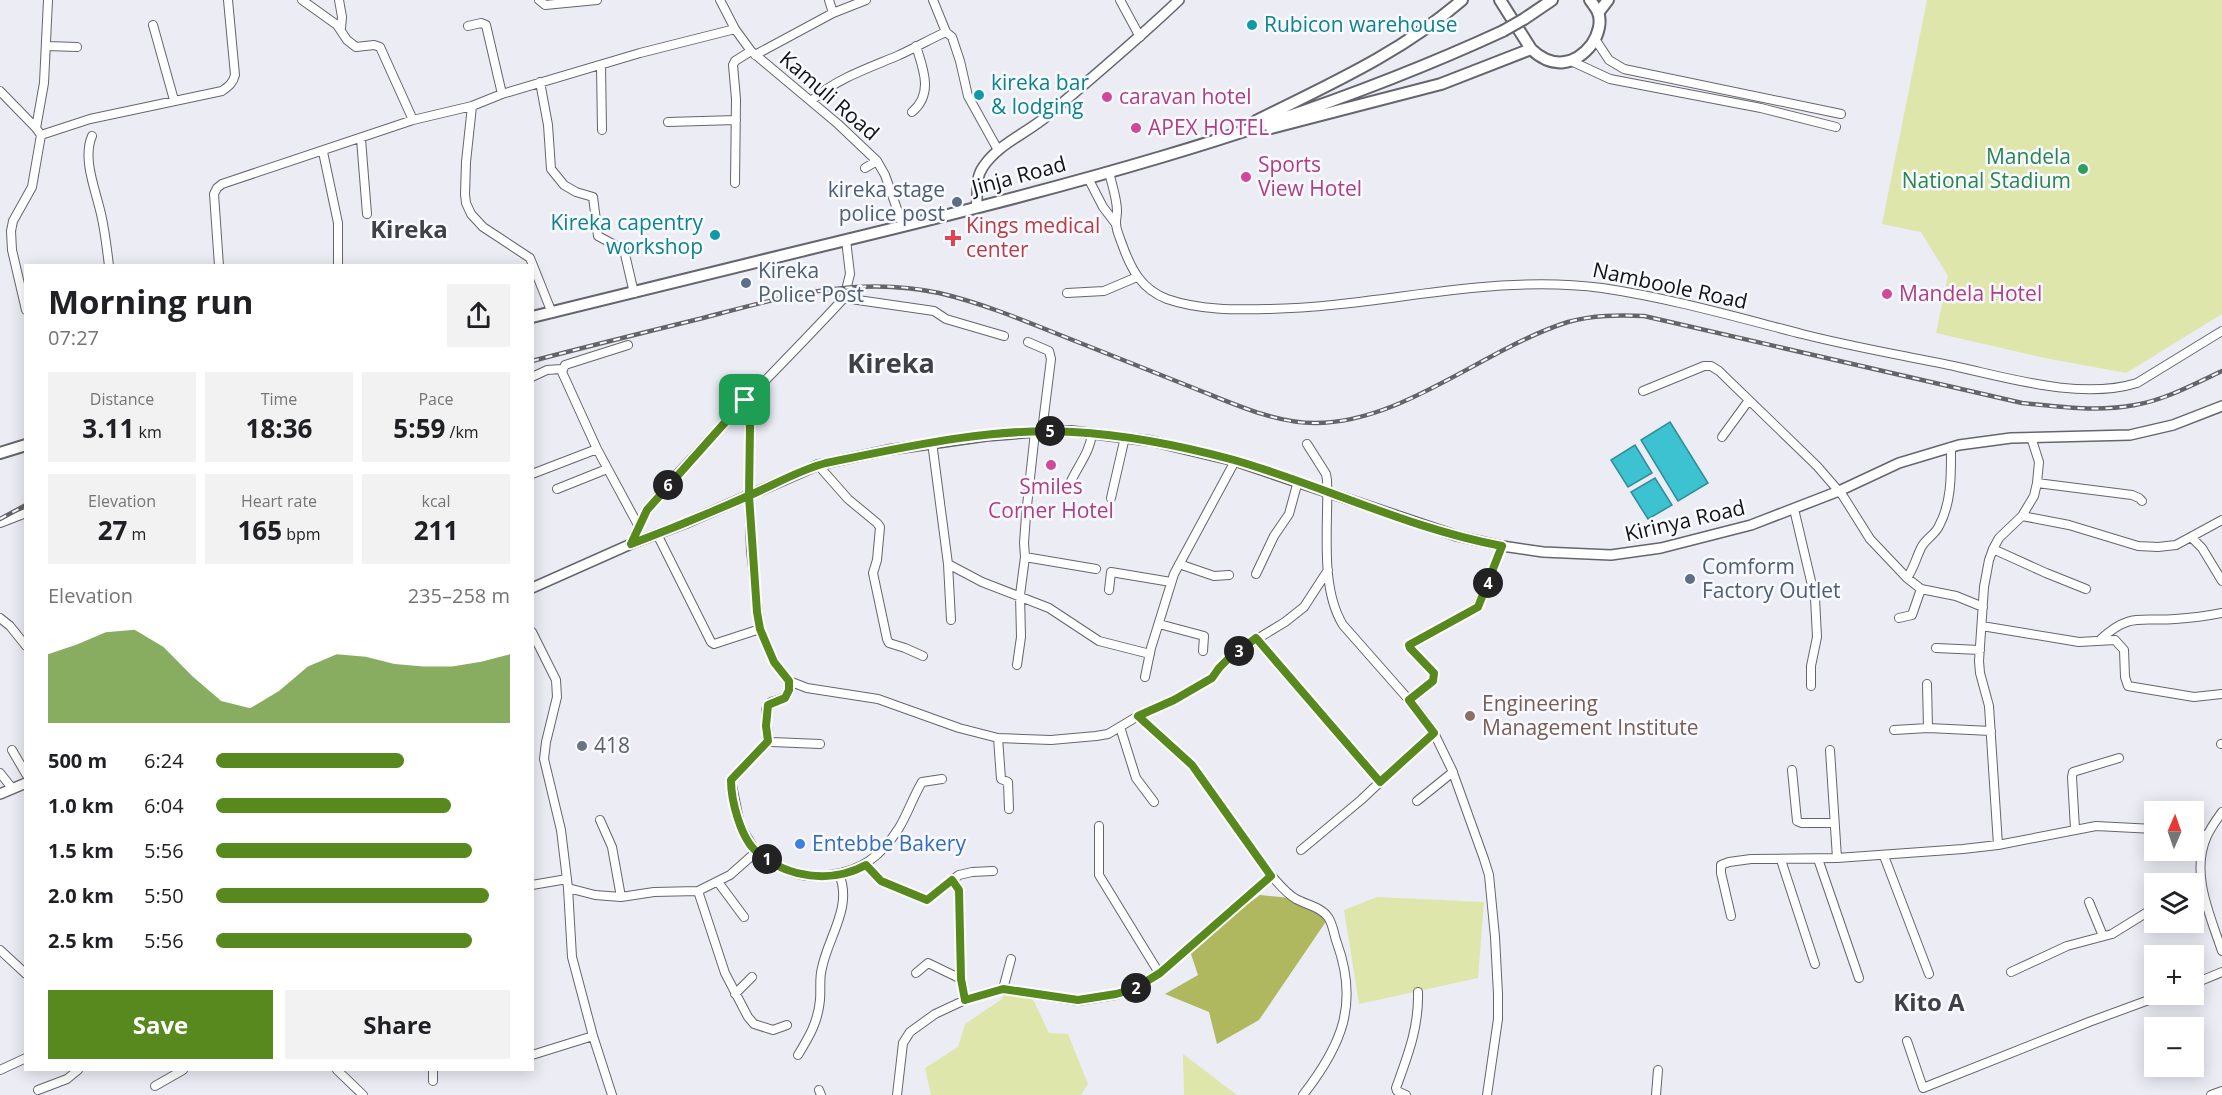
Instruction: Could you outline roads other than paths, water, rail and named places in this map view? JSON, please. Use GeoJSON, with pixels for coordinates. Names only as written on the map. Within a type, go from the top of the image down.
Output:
{"type":"FeatureCollection","features":[{"type":"Feature","properties":{"kind":"highway"},"geometry":{"type":"LineString","coordinates":[[1218,140],[1390,52],[1430,27],[1462,0]]}},
{"type":"Feature","properties":{"kind":"highway"},"geometry":{"type":"LineString","coordinates":[[1500,0],[1531,50],[1545,60],[1554,62],[1571,61],[1584,55],[1595,39],[1599,29],[1599,13],[1590,0]]}},
{"type":"Feature","properties":{"kind":"highway","name":"Jinja Road"},"geometry":{"type":"LineString","coordinates":[[534,317],[903,226],[1088,178],[1218,140],[1436,62],[1503,31],[1552,0]]}},
{"type":"Feature","properties":{"kind":"highway"},"geometry":{"type":"LineString","coordinates":[[1599,13],[1608,0]]}},
{"type":"Feature","properties":{"kind":"highway"},"geometry":{"type":"LineString","coordinates":[[1218,140],[1419,90],[1531,50]]}},
{"type":"Feature","properties":{"kind":"highway"},"geometry":{"type":"LineString","coordinates":[[0,453],[24,446]]}},
{"type":"Feature","properties":{"kind":"main road"},"geometry":{"type":"LineString","coordinates":[[976,207],[978,176],[998,150],[1047,116],[1140,37],[1179,0]]}},
{"type":"Feature","properties":{"kind":"main road","name":"Kirinya Road"},"geometry":{"type":"LineString","coordinates":[[534,587],[818,465],[932,442],[1039,431],[1125,437],[1181,447],[1235,461],[1327,490],[1432,529],[1502,546],[1543,552],[1611,555],[1636,553],[1698,540],[1751,525],[1839,491],[1899,463],[1951,447],[1989,439],[2130,435],[2173,425],[2222,406]]}},
{"type":"Feature","properties":{"kind":"main road"},"geometry":{"type":"LineString","coordinates":[[0,794],[24,784]]}},
{"type":"Feature","properties":{"kind":"street"},"geometry":{"type":"LineString","coordinates":[[24,301],[12,250],[11,231],[13,221],[32,187],[44,83],[48,0]]}},
{"type":"Feature","properties":{"kind":"street"},"geometry":{"type":"LineString","coordinates":[[39,131],[222,90],[232,83],[235,75],[228,0]]}},
{"type":"Feature","properties":{"kind":"street"},"geometry":{"type":"LineString","coordinates":[[302,0],[341,28],[347,40],[356,46],[380,47],[413,120]]}},
{"type":"Feature","properties":{"kind":"street"},"geometry":{"type":"LineString","coordinates":[[339,0],[341,28]]}},
{"type":"Feature","properties":{"kind":"street"},"geometry":{"type":"LineString","coordinates":[[539,0],[545,5],[597,0]]}},
{"type":"Feature","properties":{"kind":"street","name":"Kamuli Road"},"geometry":{"type":"LineString","coordinates":[[720,0],[735,28],[753,53],[811,100],[877,161],[885,175],[903,226]]}},
{"type":"Feature","properties":{"kind":"street"},"geometry":{"type":"LineString","coordinates":[[829,0],[833,13]]}},
{"type":"Feature","properties":{"kind":"street"},"geometry":{"type":"LineString","coordinates":[[735,183],[736,120],[733,64],[735,61],[833,13],[866,0]]}},
{"type":"Feature","properties":{"kind":"street"},"geometry":{"type":"LineString","coordinates":[[933,0],[946,32],[952,37],[968,96],[998,150]]}},
{"type":"Feature","properties":{"kind":"street"},"geometry":{"type":"LineString","coordinates":[[1120,0],[1140,37]]}},
{"type":"Feature","properties":{"kind":"street"},"geometry":{"type":"LineString","coordinates":[[468,26],[481,23],[486,25],[502,94]]}},
{"type":"Feature","properties":{"kind":"street"},"geometry":{"type":"LineString","coordinates":[[153,25],[174,100]]}},
{"type":"Feature","properties":{"kind":"street"},"geometry":{"type":"LineString","coordinates":[[219,264],[214,202],[217,188],[222,184],[413,120],[472,106],[540,82],[735,28]]}},
{"type":"Feature","properties":{"kind":"street"},"geometry":{"type":"LineString","coordinates":[[811,100],[831,85],[946,32]]}},
{"type":"Feature","properties":{"kind":"street"},"geometry":{"type":"LineString","coordinates":[[1595,39],[1609,60],[1624,69],[1841,114]]}},
{"type":"Feature","properties":{"kind":"street"},"geometry":{"type":"LineString","coordinates":[[47,46],[77,48]]}},
{"type":"Feature","properties":{"kind":"street"},"geometry":{"type":"LineString","coordinates":[[912,112],[921,102],[926,86],[915,46]]}},
{"type":"Feature","properties":{"kind":"street"},"geometry":{"type":"LineString","coordinates":[[1571,61],[1610,79],[1772,111],[1836,127]]}},
{"type":"Feature","properties":{"kind":"street"},"geometry":{"type":"LineString","coordinates":[[601,64],[602,130]]}},
{"type":"Feature","properties":{"kind":"street"},"geometry":{"type":"LineString","coordinates":[[540,82],[548,125],[551,169],[564,185],[576,192],[593,197],[596,231],[600,239],[624,250],[634,293]]}},
{"type":"Feature","properties":{"kind":"street"},"geometry":{"type":"LineString","coordinates":[[0,91],[39,131]]}},
{"type":"Feature","properties":{"kind":"street"},"geometry":{"type":"LineString","coordinates":[[472,106],[466,162],[466,203],[471,214],[483,227],[502,242],[530,258],[532,264]]}},
{"type":"Feature","properties":{"kind":"street"},"geometry":{"type":"LineString","coordinates":[[668,122],[736,120]]}},
{"type":"Feature","properties":{"kind":"street"},"geometry":{"type":"LineString","coordinates":[[92,136],[89,149],[91,174],[110,264]]}},
{"type":"Feature","properties":{"kind":"street"},"geometry":{"type":"LineString","coordinates":[[361,139],[367,214]]}},
{"type":"Feature","properties":{"kind":"street"},"geometry":{"type":"LineString","coordinates":[[322,152],[338,223],[338,264]]}},
{"type":"Feature","properties":{"kind":"street"},"geometry":{"type":"LineString","coordinates":[[865,168],[877,161]]}},
{"type":"Feature","properties":{"kind":"street","name":"Namboole Road"},"geometry":{"type":"LineString","coordinates":[[1109,172],[1118,212],[1116,224],[1127,260],[1137,277],[1155,294],[1201,306],[1238,309],[1335,305],[1491,285],[1556,284],[1601,288],[1664,298],[1805,335],[2040,385],[2082,388],[2122,388],[2137,383],[2222,331]]}},
{"type":"Feature","properties":{"kind":"street"},"geometry":{"type":"LineString","coordinates":[[1088,178],[1106,213],[1116,224]]}},
{"type":"Feature","properties":{"kind":"street"},"geometry":{"type":"LineString","coordinates":[[631,544],[638,525],[657,496],[745,400],[844,298],[850,274],[846,240]]}},
{"type":"Feature","properties":{"kind":"street"},"geometry":{"type":"LineString","coordinates":[[534,268],[552,313]]}},
{"type":"Feature","properties":{"kind":"street"},"geometry":{"type":"LineString","coordinates":[[1067,293],[1104,291],[1137,277]]}},
{"type":"Feature","properties":{"kind":"street"},"geometry":{"type":"LineString","coordinates":[[844,298],[934,311],[946,319],[1004,336]]}},
{"type":"Feature","properties":{"kind":"street"},"geometry":{"type":"LineString","coordinates":[[1017,664],[1021,637],[1020,595],[1025,557],[1026,506],[1052,359],[1049,351],[1028,342]]}},
{"type":"Feature","properties":{"kind":"street"},"geometry":{"type":"LineString","coordinates":[[534,376],[628,345]]}},
{"type":"Feature","properties":{"kind":"street"},"geometry":{"type":"LineString","coordinates":[[1642,391],[1698,368],[1711,366],[1739,389],[1839,491],[1870,539],[1906,578],[1921,589],[1956,596],[1983,607]]}},
{"type":"Feature","properties":{"kind":"street"},"geometry":{"type":"LineString","coordinates":[[561,369],[597,449],[638,525]]}},
{"type":"Feature","properties":{"kind":"street"},"geometry":{"type":"LineString","coordinates":[[745,400],[750,426],[749,496],[760,629],[774,662],[789,681],[807,688],[879,699],[959,728],[998,738],[1051,740],[1108,734],[1212,678],[1228,659],[1256,638],[1285,622],[1304,608],[1328,570]]}},
{"type":"Feature","properties":{"kind":"street"},"geometry":{"type":"LineString","coordinates":[[1722,437],[1749,400]]}},
{"type":"Feature","properties":{"kind":"street"},"geometry":{"type":"LineString","coordinates":[[1068,488],[1073,474],[1089,448],[1092,433]]}},
{"type":"Feature","properties":{"kind":"street"},"geometry":{"type":"LineString","coordinates":[[1112,498],[1125,437]]}},
{"type":"Feature","properties":{"kind":"street"},"geometry":{"type":"LineString","coordinates":[[1998,844],[1989,706],[1980,673],[1983,607],[1986,573],[1993,549],[2000,538],[2022,516],[2034,496],[2038,462],[2031,437]]}},
{"type":"Feature","properties":{"kind":"street"},"geometry":{"type":"LineString","coordinates":[[932,442],[948,564],[951,620]]}},
{"type":"Feature","properties":{"kind":"street"},"geometry":{"type":"LineString","coordinates":[[1307,444],[1326,474],[1328,570],[1332,600],[1340,619],[1434,733],[1479,842],[1488,874],[1495,938],[1498,1019],[1487,1095]]}},
{"type":"Feature","properties":{"kind":"street"},"geometry":{"type":"LineString","coordinates":[[1906,578],[1912,570],[1921,547],[1936,532],[1942,519],[1951,486],[1951,447]]}},
{"type":"Feature","properties":{"kind":"street"},"geometry":{"type":"LineString","coordinates":[[534,473],[597,449]]}},
{"type":"Feature","properties":{"kind":"street"},"geometry":{"type":"LineString","coordinates":[[1145,676],[1171,582],[1235,461]]}},
{"type":"Feature","properties":{"kind":"street"},"geometry":{"type":"LineString","coordinates":[[818,465],[848,500],[880,527],[877,560],[873,573],[887,639],[890,643],[923,656]]}},
{"type":"Feature","properties":{"kind":"street"},"geometry":{"type":"LineString","coordinates":[[557,489],[607,469]]}},
{"type":"Feature","properties":{"kind":"street"},"geometry":{"type":"LineString","coordinates":[[1256,574],[1274,536],[1289,514],[1298,482]]}},
{"type":"Feature","properties":{"kind":"street"},"geometry":{"type":"LineString","coordinates":[[2037,483],[2132,495],[2142,501]]}},
{"type":"Feature","properties":{"kind":"street"},"geometry":{"type":"LineString","coordinates":[[1794,509],[1817,610],[1816,637],[1810,675],[1811,686]]}},
{"type":"Feature","properties":{"kind":"street"},"geometry":{"type":"LineString","coordinates":[[0,523],[24,514]]}},
{"type":"Feature","properties":{"kind":"street"},"geometry":{"type":"LineString","coordinates":[[2022,516],[2069,525],[2129,543],[2151,547],[2172,546],[2222,520]]}},
{"type":"Feature","properties":{"kind":"street"},"geometry":{"type":"LineString","coordinates":[[657,534],[711,642],[714,644],[760,629]]}},
{"type":"Feature","properties":{"kind":"street"},"geometry":{"type":"LineString","coordinates":[[2191,537],[2202,548],[2222,581]]}},
{"type":"Feature","properties":{"kind":"street"},"geometry":{"type":"LineString","coordinates":[[1409,700],[1433,681],[1434,677],[1434,673],[1409,645],[1478,607],[1502,546]]}},
{"type":"Feature","properties":{"kind":"street"},"geometry":{"type":"LineString","coordinates":[[1993,549],[2037,570],[2086,589]]}},
{"type":"Feature","properties":{"kind":"street"},"geometry":{"type":"LineString","coordinates":[[1025,557],[1096,569]]}},
{"type":"Feature","properties":{"kind":"street"},"geometry":{"type":"LineString","coordinates":[[948,564],[982,582],[1049,608],[1099,641],[1150,654]]}},
{"type":"Feature","properties":{"kind":"street"},"geometry":{"type":"LineString","coordinates":[[1179,564],[1214,576],[1229,575]]}},
{"type":"Feature","properties":{"kind":"street"},"geometry":{"type":"LineString","coordinates":[[1109,590],[1111,572],[1171,582]]}},
{"type":"Feature","properties":{"kind":"street"},"geometry":{"type":"LineString","coordinates":[[1899,618],[1912,615],[1921,589]]}},
{"type":"Feature","properties":{"kind":"street"},"geometry":{"type":"LineString","coordinates":[[2100,640],[2122,623],[2130,620],[2172,620],[2222,613]]}},
{"type":"Feature","properties":{"kind":"street"},"geometry":{"type":"LineString","coordinates":[[0,618],[24,644]]}},
{"type":"Feature","properties":{"kind":"street"},"geometry":{"type":"LineString","coordinates":[[1159,624],[1204,636],[1203,651]]}},
{"type":"Feature","properties":{"kind":"street"},"geometry":{"type":"LineString","coordinates":[[1982,626],[2072,642],[2115,640],[2124,650],[2125,681],[2128,686],[2194,697],[2222,694]]}},
{"type":"Feature","properties":{"kind":"street"},"geometry":{"type":"LineString","coordinates":[[534,636],[556,680],[557,697],[544,759],[560,823],[568,888],[572,957],[593,1036],[612,1095]]}},
{"type":"Feature","properties":{"kind":"street"},"geometry":{"type":"LineString","coordinates":[[1256,638],[1380,782]]}},
{"type":"Feature","properties":{"kind":"street"},"geometry":{"type":"LineString","coordinates":[[1936,648],[1980,650]]}},
{"type":"Feature","properties":{"kind":"street"},"geometry":{"type":"LineString","coordinates":[[789,681],[788,695],[771,702],[766,710],[768,741],[731,780],[740,825],[756,852],[795,874],[820,876],[839,874],[866,865],[898,828],[922,782],[942,779]]}},
{"type":"Feature","properties":{"kind":"street"},"geometry":{"type":"LineString","coordinates":[[1927,684],[1928,728]]}},
{"type":"Feature","properties":{"kind":"street"},"geometry":{"type":"LineString","coordinates":[[1138,716],[1192,765],[1280,887],[1294,898],[1315,907],[1327,916],[1346,974],[1348,1002],[1340,1033],[1303,1095]]}},
{"type":"Feature","properties":{"kind":"street"},"geometry":{"type":"LineString","coordinates":[[1119,727],[1136,778],[1154,802]]}},
{"type":"Feature","properties":{"kind":"street"},"geometry":{"type":"LineString","coordinates":[[1894,730],[1928,728],[1991,731]]}},
{"type":"Feature","properties":{"kind":"street"},"geometry":{"type":"LineString","coordinates":[[1301,850],[1361,801],[1434,733]]}},
{"type":"Feature","properties":{"kind":"street"},"geometry":{"type":"LineString","coordinates":[[998,738],[1001,779],[1008,782],[1010,787],[1009,809]]}},
{"type":"Feature","properties":{"kind":"street"},"geometry":{"type":"LineString","coordinates":[[768,741],[820,744]]}},
{"type":"Feature","properties":{"kind":"street"},"geometry":{"type":"LineString","coordinates":[[12,750],[24,771]]}},
{"type":"Feature","properties":{"kind":"street"},"geometry":{"type":"LineString","coordinates":[[1830,750],[1837,858]]}},
{"type":"Feature","properties":{"kind":"street"},"geometry":{"type":"LineString","coordinates":[[2075,829],[2073,772],[2119,758]]}},
{"type":"Feature","properties":{"kind":"street"},"geometry":{"type":"LineString","coordinates":[[1792,770],[1797,820],[1802,823],[1833,823]]}},
{"type":"Feature","properties":{"kind":"street"},"geometry":{"type":"LineString","coordinates":[[1417,801],[1452,772]]}},
{"type":"Feature","properties":{"kind":"street"},"geometry":{"type":"LineString","coordinates":[[0,773],[12,788]]}},
{"type":"Feature","properties":{"kind":"street"},"geometry":{"type":"LineString","coordinates":[[2201,873],[2207,835],[2222,812]]}},
{"type":"Feature","properties":{"kind":"street"},"geometry":{"type":"LineString","coordinates":[[600,820],[612,847],[621,897]]}},
{"type":"Feature","properties":{"kind":"street"},"geometry":{"type":"LineString","coordinates":[[1099,826],[1099,875],[1160,973]]}},
{"type":"Feature","properties":{"kind":"street"},"geometry":{"type":"LineString","coordinates":[[1731,916],[1721,873],[1722,865],[1729,862],[1751,859],[1884,856],[1998,844],[2075,829],[2104,826],[2144,828]]}},
{"type":"Feature","properties":{"kind":"street"},"geometry":{"type":"LineString","coordinates":[[568,888],[595,895],[621,897],[654,892],[698,891],[730,875],[756,852]]}},
{"type":"Feature","properties":{"kind":"street"},"geometry":{"type":"LineString","coordinates":[[1884,856],[1929,974]]}},
{"type":"Feature","properties":{"kind":"street"},"geometry":{"type":"LineString","coordinates":[[1818,859],[1859,978]]}},
{"type":"Feature","properties":{"kind":"street"},"geometry":{"type":"LineString","coordinates":[[1781,860],[1815,964]]}},
{"type":"Feature","properties":{"kind":"street"},"geometry":{"type":"LineString","coordinates":[[866,865],[881,881],[923,900],[929,900],[952,880],[965,873],[993,871]]}},
{"type":"Feature","properties":{"kind":"street"},"geometry":{"type":"LineString","coordinates":[[798,1055],[814,1028],[820,1000],[821,970],[840,921],[842,890],[839,874]]}},
{"type":"Feature","properties":{"kind":"street"},"geometry":{"type":"LineString","coordinates":[[897,1095],[903,1043],[910,1032],[935,1014],[965,1000],[1003,989],[1062,999],[1091,999],[1134,989],[1160,973],[1271,876]]}},
{"type":"Feature","properties":{"kind":"street"},"geometry":{"type":"LineString","coordinates":[[534,885],[567,879]]}},
{"type":"Feature","properties":{"kind":"street"},"geometry":{"type":"LineString","coordinates":[[952,880],[959,890],[961,979],[965,1000]]}},
{"type":"Feature","properties":{"kind":"street"},"geometry":{"type":"LineString","coordinates":[[717,882],[744,917]]}},
{"type":"Feature","properties":{"kind":"street"},"geometry":{"type":"LineString","coordinates":[[698,891],[725,973],[748,1017],[754,1024],[773,1030],[787,1025]]}},
{"type":"Feature","properties":{"kind":"street"},"geometry":{"type":"LineString","coordinates":[[2204,894],[2222,951]]}},
{"type":"Feature","properties":{"kind":"street"},"geometry":{"type":"LineString","coordinates":[[2089,902],[2103,936]]}},
{"type":"Feature","properties":{"kind":"street"},"geometry":{"type":"LineString","coordinates":[[2011,972],[2067,946],[2112,934],[2144,914]]}},
{"type":"Feature","properties":{"kind":"street"},"geometry":{"type":"LineString","coordinates":[[0,950],[24,972]]}},
{"type":"Feature","properties":{"kind":"street"},"geometry":{"type":"LineString","coordinates":[[1003,989],[1011,959]]}},
{"type":"Feature","properties":{"kind":"street"},"geometry":{"type":"LineString","coordinates":[[916,973],[928,963],[961,979]]}},
{"type":"Feature","properties":{"kind":"street"},"geometry":{"type":"LineString","coordinates":[[2204,979],[2222,972]]}},
{"type":"Feature","properties":{"kind":"street"},"geometry":{"type":"LineString","coordinates":[[735,994],[752,977]]}},
{"type":"Feature","properties":{"kind":"street"},"geometry":{"type":"LineString","coordinates":[[1406,1095],[1397,1091],[1396,1088],[1411,1051],[1416,1027],[1418,992]]}},
{"type":"Feature","properties":{"kind":"street"},"geometry":{"type":"LineString","coordinates":[[1907,1041],[1923,1088],[2144,1002]]}},
{"type":"Feature","properties":{"kind":"street"},"geometry":{"type":"LineString","coordinates":[[534,1054],[593,1036]]}},
{"type":"Feature","properties":{"kind":"street"},"geometry":{"type":"LineString","coordinates":[[0,1070],[24,1059]]}},
{"type":"Feature","properties":{"kind":"street"},"geometry":{"type":"LineString","coordinates":[[1656,1095],[1658,1070]]}},
{"type":"Feature","properties":{"kind":"street"},"geometry":{"type":"LineString","coordinates":[[38,1090],[67,1079],[77,1071]]}},
{"type":"Feature","properties":{"kind":"street"},"geometry":{"type":"LineString","coordinates":[[155,1086],[181,1071]]}},
{"type":"Feature","properties":{"kind":"street"},"geometry":{"type":"LineString","coordinates":[[338,1071],[363,1095]]}},
{"type":"Feature","properties":{"kind":"street"},"geometry":{"type":"LineString","coordinates":[[433,1071],[433,1081]]}},
{"type":"Feature","properties":{"kind":"street"},"geometry":{"type":"LineString","coordinates":[[2211,1095],[2222,1091]]}},
{"type":"Feature","properties":{"kind":"water"},"geometry":{"type":"Polygon","coordinates":[[[1670,422],[1708,483],[1678,501],[1641,440],[1670,422]]]}},
{"type":"Feature","properties":{"kind":"water"},"geometry":{"type":"Polygon","coordinates":[[[1635,445],[1652,473],[1628,487],[1611,460],[1635,445]]]}},
{"type":"Feature","properties":{"kind":"water"},"geometry":{"type":"Polygon","coordinates":[[[1655,478],[1672,505],[1648,519],[1631,492],[1655,478]]]}},
{"type":"Feature","properties":{"kind":"railway"},"geometry":{"type":"LineString","coordinates":[[534,360],[791,296],[849,287],[878,286],[939,293],[983,306],[1236,405],[1268,416],[1299,422],[1348,420],[1380,411],[1412,398],[1537,334],[1568,322],[1606,316],[1644,316],[2022,403],[2050,406],[2093,408],[2146,403],[2222,371]]}},
{"type":"Feature","properties":{"kind":"railway"},"geometry":{"type":"LineString","coordinates":[[0,519],[24,506]]}},
{"type":"Feature","properties":{"kind":"place","name":"Rubicon warehouse"},"geometry":{"type":"Point","coordinates":[1252,25]}},
{"type":"Feature","properties":{"kind":"place","name":"kireka bar & lodging"},"geometry":{"type":"Point","coordinates":[979,95]}},
{"type":"Feature","properties":{"kind":"place","name":"caravan hotel"},"geometry":{"type":"Point","coordinates":[1107,97]}},
{"type":"Feature","properties":{"kind":"place","name":"APEX HOTEL"},"geometry":{"type":"Point","coordinates":[1136,128]}},
{"type":"Feature","properties":{"kind":"place","name":"Mandela National Stadium"},"geometry":{"type":"Point","coordinates":[2083,169]}},
{"type":"Feature","properties":{"kind":"place","name":"Sports View Hotel"},"geometry":{"type":"Point","coordinates":[1246,177]}},
{"type":"Feature","properties":{"kind":"place","name":"kireka stage police post"},"geometry":{"type":"Point","coordinates":[957,202]}},
{"type":"Feature","properties":{"kind":"place","name":"Kireka capentry workshop"},"geometry":{"type":"Point","coordinates":[715,235]}},
{"type":"Feature","properties":{"kind":"place","name":"Kings medical center"},"geometry":{"type":"Point","coordinates":[953,238]}},
{"type":"Feature","properties":{"kind":"place","name":"Kireka Police Post"},"geometry":{"type":"Point","coordinates":[746,283]}},
{"type":"Feature","properties":{"kind":"place","name":"Mandela Hotel"},"geometry":{"type":"Point","coordinates":[1887,294]}},
{"type":"Feature","properties":{"kind":"place","name":"Smiles Corner Hotel"},"geometry":{"type":"Point","coordinates":[1051,465]}},
{"type":"Feature","properties":{"kind":"place","name":"Comform Factory Outlet"},"geometry":{"type":"Point","coordinates":[1690,579]}},
{"type":"Feature","properties":{"kind":"place","name":"Engineering Management Institute"},"geometry":{"type":"Point","coordinates":[1470,716]}},
{"type":"Feature","properties":{"kind":"place","name":"418"},"geometry":{"type":"Point","coordinates":[582,746]}},
{"type":"Feature","properties":{"kind":"place","name":"Entebbe Bakery"},"geometry":{"type":"Point","coordinates":[800,844]}},
{"type":"Feature","properties":{"kind":"district","name":"Kireka"},"geometry":{"type":"Point","coordinates":[409,230]}},
{"type":"Feature","properties":{"kind":"district","name":"Kireka"},"geometry":{"type":"Point","coordinates":[891,364]}},
{"type":"Feature","properties":{"kind":"district","name":"Kito A"},"geometry":{"type":"Point","coordinates":[1929,1003]}}]}
